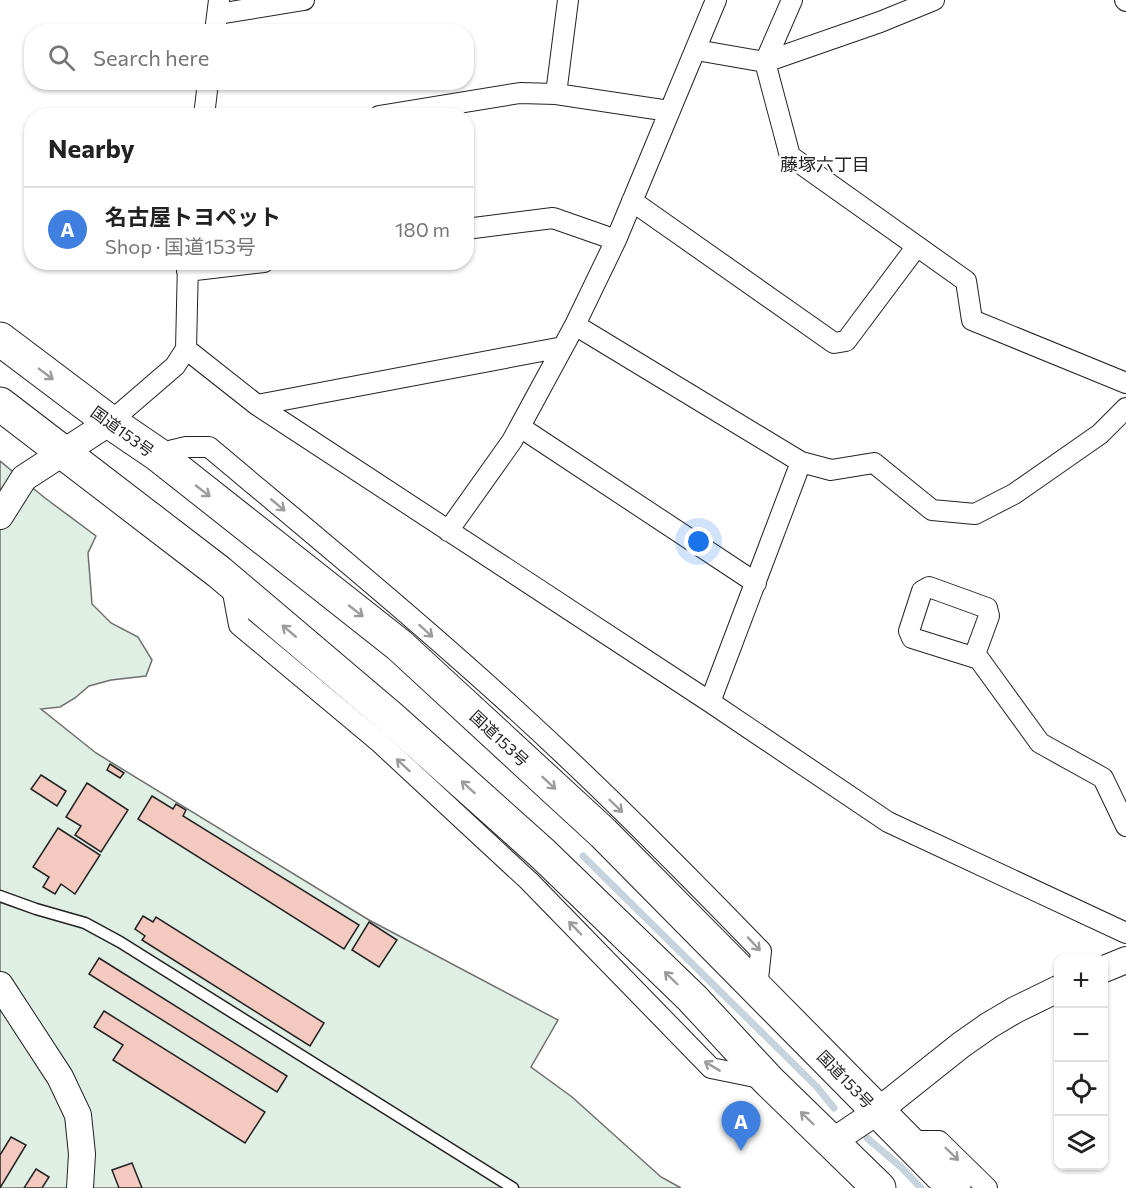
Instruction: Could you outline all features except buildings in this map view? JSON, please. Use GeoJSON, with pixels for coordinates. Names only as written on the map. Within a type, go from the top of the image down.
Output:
{"type":"FeatureCollection","features":[{"type":"Feature","properties":{"kind":"highway","name":"国道153号"},"geometry":{"type":"LineString","coordinates":[[0,339],[110,422],[157,454],[399,645],[603,833],[954,1188]]}},
{"type":"Feature","properties":{"kind":"highway"},"geometry":{"type":"LineString","coordinates":[[0,404],[231,582],[390,717],[497,832],[692,998],[768,1080],[879,1188]]}},
{"type":"Feature","properties":{"kind":"street"},"geometry":{"type":"LineString","coordinates":[[217,15],[304,0]]}},
{"type":"Feature","properties":{"kind":"street"},"geometry":{"type":"LineString","coordinates":[[556,94],[568,0]]}},
{"type":"Feature","properties":{"kind":"street"},"geometry":{"type":"LineString","coordinates":[[448,531],[512,441],[575,325],[616,240],[716,0]]}},
{"type":"Feature","properties":{"kind":"street"},"geometry":{"type":"LineString","coordinates":[[792,0],[765,62],[790,156],[966,281],[972,320],[1126,383]]}},
{"type":"Feature","properties":{"kind":"street"},"geometry":{"type":"LineString","coordinates":[[696,50],[765,62],[880,22],[934,0]]}},
{"type":"Feature","properties":{"kind":"street"},"geometry":{"type":"LineString","coordinates":[[205,108],[207,90]]}},
{"type":"Feature","properties":{"kind":"street"},"geometry":{"type":"LineString","coordinates":[[428,108],[520,93],[556,94],[669,111]]}},
{"type":"Feature","properties":{"kind":"street"},"geometry":{"type":"LineString","coordinates":[[632,201],[834,343],[846,341],[917,246]]}},
{"type":"Feature","properties":{"kind":"street"},"geometry":{"type":"LineString","coordinates":[[474,228],[553,218],[616,240]]}},
{"type":"Feature","properties":{"kind":"street"},"geometry":{"type":"LineString","coordinates":[[0,516],[24,478],[110,422],[175,366],[186,350],[188,270]]}},
{"type":"Feature","properties":{"kind":"street"},"geometry":{"type":"LineString","coordinates":[[575,325],[801,462],[831,470],[874,463],[932,510],[975,514],[1014,494],[1100,434],[1126,408]]}},
{"type":"Feature","properties":{"kind":"street"},"geometry":{"type":"LineString","coordinates":[[257,405],[563,347]]}},
{"type":"Feature","properties":{"kind":"street"},"geometry":{"type":"LineString","coordinates":[[186,350],[257,405],[710,702],[888,822],[1126,933]]}},
{"type":"Feature","properties":{"kind":"street"},"geometry":{"type":"LineString","coordinates":[[520,427],[756,583]]}},
{"type":"Feature","properties":{"kind":"street"},"geometry":{"type":"LineString","coordinates":[[710,702],[801,462]]}},
{"type":"Feature","properties":{"kind":"street"},"geometry":{"type":"LineString","coordinates":[[974,657],[979,658],[1040,743],[1103,778],[1126,826]]}},
{"type":"Feature","properties":{"kind":"street"},"geometry":{"type":"LineString","coordinates":[[1108,967],[1126,960]]}},
{"type":"Feature","properties":{"kind":"street"},"geometry":{"type":"LineString","coordinates":[[0,985],[60,1077],[78,1115],[82,1154],[80,1188]]}},
{"type":"Feature","properties":{"kind":"street"},"geometry":{"type":"LineString","coordinates":[[832,1142],[878,1111],[970,1038],[1015,1010],[1054,991]]}},
{"type":"Feature","properties":{"kind":"street"},"geometry":{"type":"LineString","coordinates":[[908,1141],[939,1141],[987,1188]]}},
{"type":"Feature","properties":{"kind":"lane"},"geometry":{"type":"LineString","coordinates":[[0,896],[85,923],[120,942],[513,1188]]}},
{"type":"Feature","properties":{"kind":"green space"},"geometry":{"type":"Polygon","coordinates":[[[0,461],[96,536],[88,553],[92,604],[111,623],[138,637],[152,660],[146,676],[111,680],[89,686],[60,707],[41,709],[96,753],[369,920],[558,1020],[531,1067],[572,1097],[661,1177],[681,1188],[0,1188],[0,461]]]}},
{"type":"Feature","properties":{"kind":"waterway"},"geometry":{"type":"LineString","coordinates":[[583,856],[817,1087],[834,1108]]}},
{"type":"Feature","properties":{"kind":"waterway"},"geometry":{"type":"LineString","coordinates":[[867,1138],[901,1167],[921,1188]]}},
{"type":"Feature","properties":{"kind":"place","name":"名古屋トヨペット"},"geometry":{"type":"Point","coordinates":[741,1151]}},
{"type":"Feature","properties":{"kind":"district","name":"藤塚六丁目"},"geometry":{"type":"Point","coordinates":[825,164]}}]}
